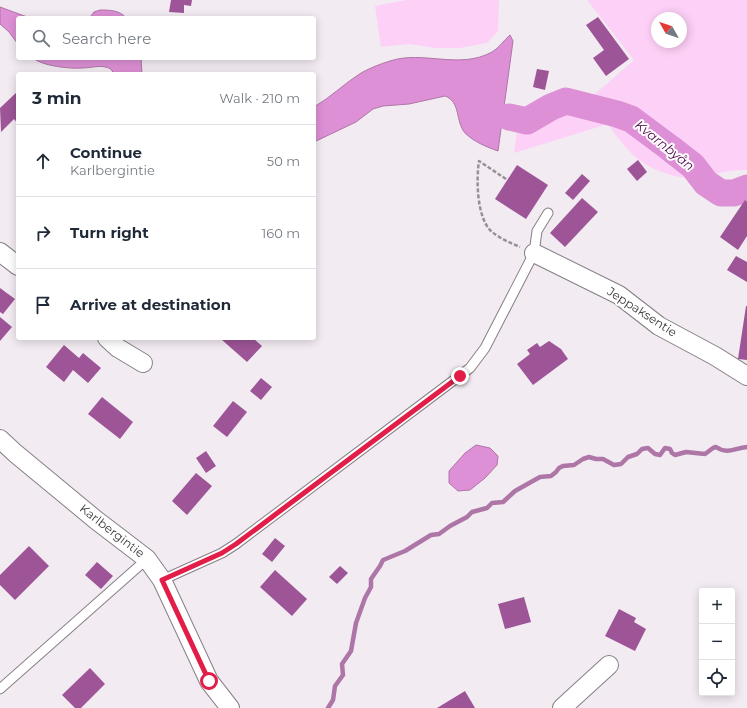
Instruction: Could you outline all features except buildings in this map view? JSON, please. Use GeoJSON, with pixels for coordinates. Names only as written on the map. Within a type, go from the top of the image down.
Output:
{"type":"FeatureCollection","features":[{"type":"Feature","properties":{"kind":"street"},"geometry":{"type":"LineString","coordinates":[[0,252],[16,264]]}},
{"type":"Feature","properties":{"kind":"street","name":"Jeppaksentie"},"geometry":{"type":"LineString","coordinates":[[534,253],[619,295],[659,326],[715,356],[747,376]]}},
{"type":"Feature","properties":{"kind":"street"},"geometry":{"type":"LineString","coordinates":[[109,340],[118,348],[143,363]]}},
{"type":"Feature","properties":{"kind":"street","name":"Karlbergintie"},"geometry":{"type":"LineString","coordinates":[[0,439],[96,520],[147,559],[162,580],[209,681],[230,708]]}},
{"type":"Feature","properties":{"kind":"street"},"geometry":{"type":"LineString","coordinates":[[562,708],[609,665]]}},
{"type":"Feature","properties":{"kind":"lane"},"geometry":{"type":"LineString","coordinates":[[162,580],[222,553],[236,544],[470,368],[485,348],[534,253],[537,231],[548,213]]}},
{"type":"Feature","properties":{"kind":"lane"},"geometry":{"type":"LineString","coordinates":[[0,689],[147,559]]}},
{"type":"Feature","properties":{"kind":"path"},"geometry":{"type":"LineString","coordinates":[[506,179],[479,161],[477,172],[478,187],[480,204],[485,220],[490,230],[495,234],[534,253]]}},
{"type":"Feature","properties":{"kind":"shaded area"},"geometry":{"type":"Polygon","coordinates":[[[406,0],[499,0],[498,31],[487,43],[460,48],[435,48],[410,44],[381,47],[375,6],[406,0]]]}},
{"type":"Feature","properties":{"kind":"shaded area"},"geometry":{"type":"Polygon","coordinates":[[[587,0],[747,0],[747,170],[729,171],[694,178],[669,174],[655,169],[639,160],[632,154],[608,124],[514,153],[519,116],[551,102],[594,95],[634,60],[587,0]]]}},
{"type":"Feature","properties":{"kind":"shaded area"},"geometry":{"type":"Polygon","coordinates":[[[0,7],[25,16],[16,16],[16,41],[0,24],[0,7]]]}},
{"type":"Feature","properties":{"kind":"shaded area"},"geometry":{"type":"Polygon","coordinates":[[[100,10],[111,10],[121,13],[125,16],[91,16],[94,12],[100,10]]]}},
{"type":"Feature","properties":{"kind":"shaded area"},"geometry":{"type":"Polygon","coordinates":[[[510,35],[513,41],[498,151],[476,142],[465,133],[460,123],[456,107],[450,99],[445,96],[409,104],[383,106],[373,109],[356,122],[316,141],[316,106],[361,73],[383,63],[403,58],[415,57],[454,60],[479,57],[492,52],[510,35]]]}},
{"type":"Feature","properties":{"kind":"shaded area"},"geometry":{"type":"Polygon","coordinates":[[[36,60],[141,60],[142,72],[113,72],[111,69],[104,67],[64,67],[36,60]]]}},
{"type":"Feature","properties":{"kind":"shaded area"},"geometry":{"type":"Polygon","coordinates":[[[476,445],[490,448],[498,456],[497,465],[485,478],[470,490],[458,491],[449,483],[449,471],[465,453],[476,445]]]}},
{"type":"Feature","properties":{"kind":"waterway","name":"Kvarnbyån"},"geometry":{"type":"LineString","coordinates":[[509,117],[527,121],[551,107],[566,101],[617,114],[631,119],[670,148],[693,166],[706,183],[721,193],[734,193],[747,188]]}},
{"type":"Feature","properties":{"kind":"waterway"},"geometry":{"type":"LineString","coordinates":[[328,708],[333,700],[335,686],[343,675],[342,664],[351,651],[356,623],[365,598],[371,587],[371,579],[383,560],[405,551],[431,535],[439,534],[467,517],[472,512],[487,508],[492,503],[503,502],[515,491],[540,477],[551,476],[559,468],[574,465],[589,457],[603,459],[614,465],[621,464],[628,457],[637,454],[642,449],[648,448],[655,454],[660,455],[665,448],[670,449],[675,455],[686,452],[705,454],[716,447],[724,451],[747,447]]}},
{"type":"Feature","properties":{"kind":"route"},"geometry":{"type":"LineString","coordinates":[[209,681],[162,580],[222,553],[236,544],[460,376]]}}]}
